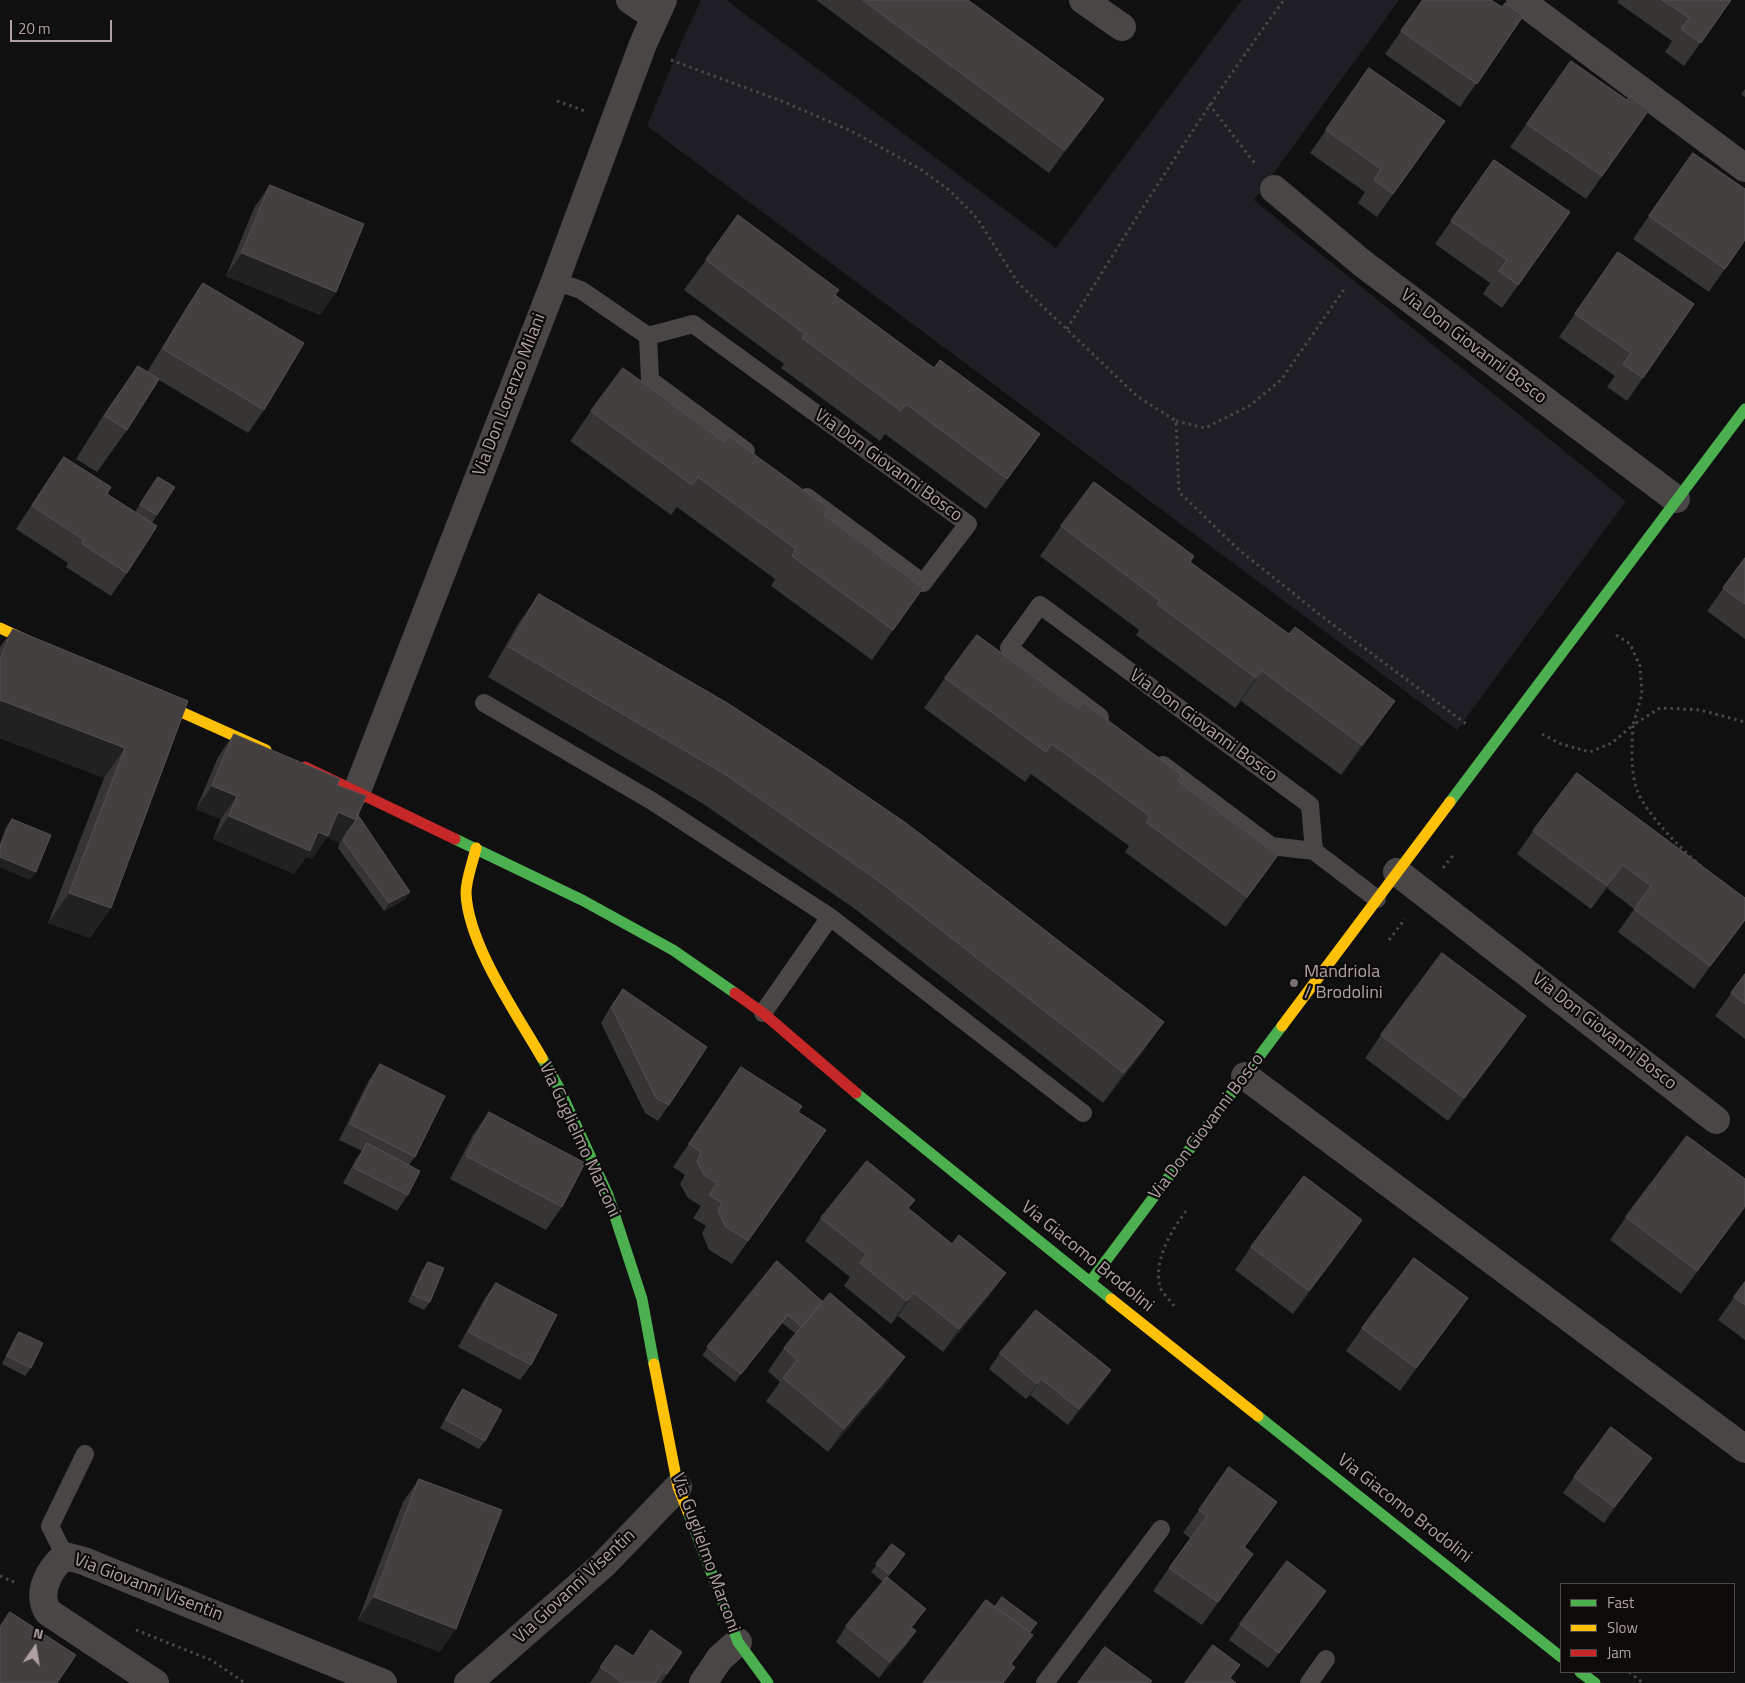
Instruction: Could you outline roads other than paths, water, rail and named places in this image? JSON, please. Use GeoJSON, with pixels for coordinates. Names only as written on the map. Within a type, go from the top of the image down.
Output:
{"type":"FeatureCollection","features":[{"type":"Feature","properties":{"kind":"street"},"geometry":{"type":"LineString","coordinates":[[630,0],[659,8]]}},
{"type":"Feature","properties":{"kind":"street"},"geometry":{"type":"LineString","coordinates":[[1083,0],[1122,28]]}},
{"type":"Feature","properties":{"kind":"street"},"geometry":{"type":"LineString","coordinates":[[1520,0],[1745,168]]}},
{"type":"Feature","properties":{"kind":"street","name":"Via Don Lorenzo Milani"},"geometry":{"type":"LineString","coordinates":[[358,791],[556,281],[616,114],[659,8]]}},
{"type":"Feature","properties":{"kind":"street","name":"Via Don Giovanni Bosco"},"geometry":{"type":"LineString","coordinates":[[1274,189],[1362,263],[1676,499]]}},
{"type":"Feature","properties":{"kind":"street","name":"Via Don Giovanni Bosco"},"geometry":{"type":"LineString","coordinates":[[1090,1282],[1676,499],[1741,423]]}},
{"type":"Feature","properties":{"kind":"street"},"geometry":{"type":"LineString","coordinates":[[0,628],[54,654]]}},
{"type":"Feature","properties":{"kind":"street"},"geometry":{"type":"LineString","coordinates":[[144,695],[277,755]]}},
{"type":"Feature","properties":{"kind":"street"},"geometry":{"type":"LineString","coordinates":[[295,763],[476,848]]}},
{"type":"Feature","properties":{"kind":"street","name":"Via Giacomo Brodolini"},"geometry":{"type":"LineString","coordinates":[[476,848],[582,900],[673,950],[763,1013],[866,1101],[1090,1282],[1560,1656]]}},
{"type":"Feature","properties":{"kind":"street","name":"Via Guglielmo Marconi"},"geometry":{"type":"LineString","coordinates":[[476,848],[466,890],[468,911],[491,971],[558,1086],[608,1195],[642,1299],[678,1487],[738,1642],[768,1683]]}},
{"type":"Feature","properties":{"kind":"street","name":"Via Don Giovanni Bosco"},"geometry":{"type":"LineString","coordinates":[[1397,872],[1716,1120]]}},
{"type":"Feature","properties":{"kind":"street"},"geometry":{"type":"LineString","coordinates":[[1245,1076],[1745,1449]]}},
{"type":"Feature","properties":{"kind":"street","name":"Via Giovanni Visentin"},"geometry":{"type":"LineString","coordinates":[[468,1683],[604,1564],[678,1487]]}},
{"type":"Feature","properties":{"kind":"street","name":"Via Giovanni Visentin"},"geometry":{"type":"LineString","coordinates":[[155,1683],[48,1612],[42,1603],[43,1593],[54,1565],[65,1556],[84,1561],[383,1683]]}},
{"type":"Feature","properties":{"kind":"street","name":"Via Guglielmo Marconi"},"geometry":{"type":"LineString","coordinates":[[704,1683],[720,1658],[738,1642]]}},
{"type":"Feature","properties":{"kind":"street"},"geometry":{"type":"LineString","coordinates":[[1581,1673],[1594,1683]]}},
{"type":"Feature","properties":{"kind":"lane"},"geometry":{"type":"LineString","coordinates":[[556,281],[581,290],[648,336],[650,380],[759,461]]}},
{"type":"Feature","properties":{"kind":"lane","name":"Via Don Giovanni Bosco"},"geometry":{"type":"LineString","coordinates":[[648,336],[693,324],[968,524],[923,583],[790,484]]}},
{"type":"Feature","properties":{"kind":"lane","name":"Via Don Giovanni Bosco"},"geometry":{"type":"LineString","coordinates":[[1112,726],[1009,648],[1040,605],[1310,805],[1314,851]]}},
{"type":"Feature","properties":{"kind":"lane"},"geometry":{"type":"LineString","coordinates":[[484,703],[652,801],[830,917],[1083,1113]]}},
{"type":"Feature","properties":{"kind":"lane"},"geometry":{"type":"LineString","coordinates":[[1152,756],[1270,846],[1314,851],[1377,898]]}},
{"type":"Feature","properties":{"kind":"lane"},"geometry":{"type":"LineString","coordinates":[[763,1013],[830,917]]}},
{"type":"Feature","properties":{"kind":"lane"},"geometry":{"type":"LineString","coordinates":[[65,1556],[50,1526],[85,1454]]}},
{"type":"Feature","properties":{"kind":"lane"},"geometry":{"type":"LineString","coordinates":[[1045,1683],[1161,1529]]}},
{"type":"Feature","properties":{"kind":"lane"},"geometry":{"type":"LineString","coordinates":[[1309,1683],[1326,1659]]}},
{"type":"Feature","properties":{"kind":"place","name":"Mandriola / Brodolini"},"geometry":{"type":"Point","coordinates":[1294,983]}}]}
